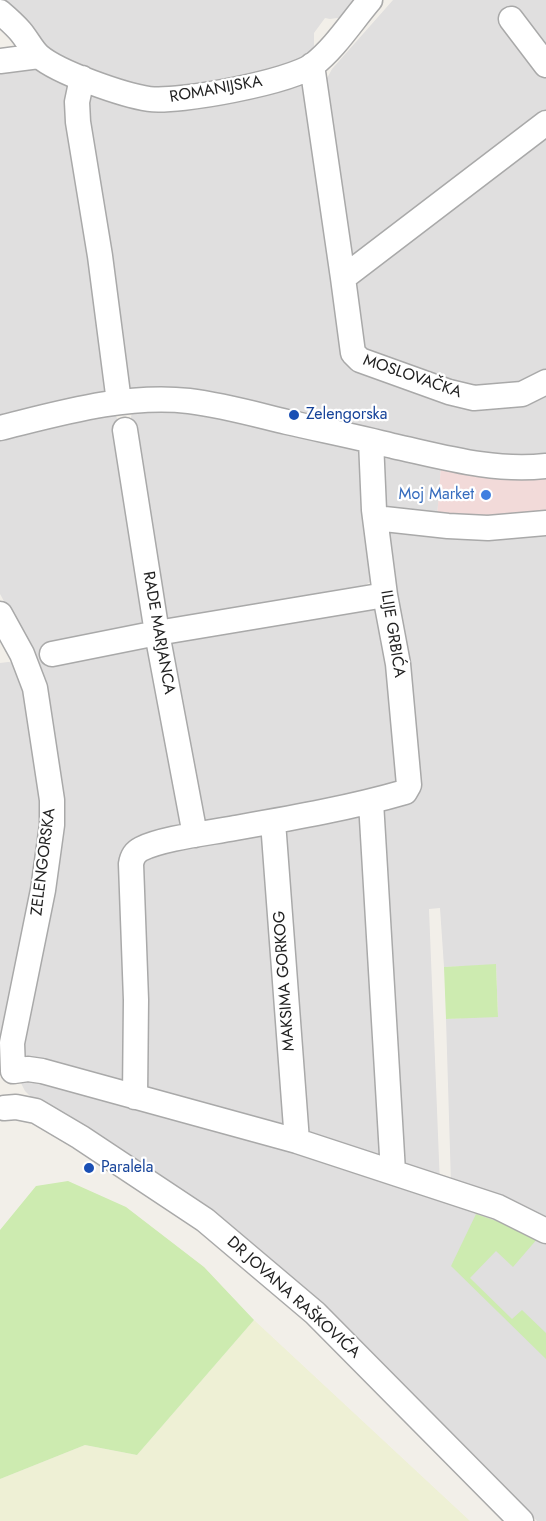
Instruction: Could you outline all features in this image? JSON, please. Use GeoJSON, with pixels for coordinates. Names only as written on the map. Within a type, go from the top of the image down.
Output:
{"type":"FeatureCollection","features":[{"type":"Feature","properties":{"kind":"street","name":"ROMANIJSKA"},"geometry":{"type":"LineString","coordinates":[[0,12],[19,30],[39,56],[82,78],[136,96],[161,100],[266,82],[294,74],[312,65],[370,0]]}},
{"type":"Feature","properties":{"kind":"street"},"geometry":{"type":"LineString","coordinates":[[511,19],[546,65]]}},
{"type":"Feature","properties":{"kind":"street"},"geometry":{"type":"LineString","coordinates":[[0,61],[39,56]]}},
{"type":"Feature","properties":{"kind":"street","name":"MOSLOVAČKA"},"geometry":{"type":"LineString","coordinates":[[312,65],[352,353],[360,360],[448,392],[474,398],[522,394],[546,382]]}},
{"type":"Feature","properties":{"kind":"street"},"geometry":{"type":"LineString","coordinates":[[82,78],[77,102],[78,122],[100,256],[119,402]]}},
{"type":"Feature","properties":{"kind":"street"},"geometry":{"type":"LineString","coordinates":[[343,278],[546,123]]}},
{"type":"Feature","properties":{"kind":"street"},"geometry":{"type":"LineString","coordinates":[[0,428],[119,402],[165,399],[229,406],[472,464],[518,468],[546,466]]}},
{"type":"Feature","properties":{"kind":"street","name":"RADE MARJANCA"},"geometry":{"type":"LineString","coordinates":[[125,430],[157,633],[195,836]]}},
{"type":"Feature","properties":{"kind":"street","name":"ILIJE GRBIĆA"},"geometry":{"type":"LineString","coordinates":[[135,1097],[136,1000],[131,864],[135,854],[152,845],[371,802],[405,792],[409,785],[398,664],[385,595],[375,518],[371,441]]}},
{"type":"Feature","properties":{"kind":"street"},"geometry":{"type":"LineString","coordinates":[[375,518],[488,528],[546,523]]}},
{"type":"Feature","properties":{"kind":"street"},"geometry":{"type":"LineString","coordinates":[[52,654],[157,633],[385,595]]}},
{"type":"Feature","properties":{"kind":"street","name":"ZELENGORSKA"},"geometry":{"type":"LineString","coordinates":[[0,615],[11,657],[35,688],[44,734],[52,800],[52,825],[43,890],[9,1065]]}},
{"type":"Feature","properties":{"kind":"street"},"geometry":{"type":"LineString","coordinates":[[371,802],[393,1172]]}},
{"type":"Feature","properties":{"kind":"street","name":"MAKSIMA GORKOG"},"geometry":{"type":"LineString","coordinates":[[273,822],[297,1141]]}},
{"type":"Feature","properties":{"kind":"street"},"geometry":{"type":"LineString","coordinates":[[2,1109],[14,1100],[9,1065],[42,1071],[297,1141],[498,1208],[546,1231]]}},
{"type":"Feature","properties":{"kind":"street","name":"DR JOVANA RAŠKOVIĆA"},"geometry":{"type":"LineString","coordinates":[[9,1065],[22,1095],[36,1111],[205,1220],[315,1313],[521,1521]]}},
{"type":"Feature","properties":{"kind":"street","name":"DR JOVANA RAŠKOVIĆA"},"geometry":{"type":"LineString","coordinates":[[2,1109],[16,1107],[36,1111]]}},
{"type":"Feature","properties":{"kind":"shaded area"},"geometry":{"type":"Polygon","coordinates":[[[0,0],[363,0],[344,17],[325,18],[314,33],[314,46],[306,58],[276,75],[144,92],[52,57],[0,7],[0,0]]]}},
{"type":"Feature","properties":{"kind":"shaded area"},"geometry":{"type":"Polygon","coordinates":[[[393,0],[546,0],[546,118],[353,264],[325,82],[332,69],[393,0]]]}},
{"type":"Feature","properties":{"kind":"shaded area"},"geometry":{"type":"Polygon","coordinates":[[[27,61],[69,77],[111,392],[0,421],[0,66],[27,61]]]}},
{"type":"Feature","properties":{"kind":"shaded area"},"geometry":{"type":"Polygon","coordinates":[[[304,80],[344,348],[453,396],[546,387],[546,457],[514,459],[129,389],[87,118],[91,90],[304,80]]]}},
{"type":"Feature","properties":{"kind":"shaded area"},"geometry":{"type":"Polygon","coordinates":[[[546,128],[546,379],[479,396],[365,357],[349,299],[357,276],[546,128]]]}},
{"type":"Feature","properties":{"kind":"shaded area"},"geometry":{"type":"Polygon","coordinates":[[[171,408],[353,444],[362,452],[373,580],[358,590],[168,622],[158,609],[131,417],[133,409],[171,408]]]}},
{"type":"Feature","properties":{"kind":"shaded area"},"geometry":{"type":"Polygon","coordinates":[[[114,411],[118,421],[151,647],[185,821],[180,827],[136,843],[127,1086],[19,1058],[54,871],[38,663],[0,594],[0,436],[114,411]]]}},
{"type":"Feature","properties":{"kind":"shaded area"},"geometry":{"type":"Polygon","coordinates":[[[388,455],[441,466],[437,518],[384,510],[383,458],[388,455]]]}},
{"type":"Feature","properties":{"kind":"shaded area"},"geometry":{"type":"Polygon","coordinates":[[[441,466],[546,474],[546,518],[437,518],[441,466]]]}},
{"type":"Feature","properties":{"kind":"shaded area"},"geometry":{"type":"Polygon","coordinates":[[[546,526],[546,1220],[451,1184],[446,1019],[498,1016],[496,965],[444,967],[440,908],[429,909],[440,1185],[398,1174],[380,807],[409,795],[384,530],[546,526]]]}},
{"type":"Feature","properties":{"kind":"shaded area"},"geometry":{"type":"Polygon","coordinates":[[[374,607],[380,613],[402,776],[395,786],[204,825],[166,640],[374,607]]]}},
{"type":"Feature","properties":{"kind":"shaded area"},"geometry":{"type":"Polygon","coordinates":[[[0,663],[17,663],[34,726],[43,783],[42,829],[5,1038],[0,1049],[0,663]]]}},
{"type":"Feature","properties":{"kind":"shaded area"},"geometry":{"type":"Polygon","coordinates":[[[361,811],[388,1159],[305,1137],[280,825],[361,811]]]}},
{"type":"Feature","properties":{"kind":"shaded area"},"geometry":{"type":"Polygon","coordinates":[[[265,831],[290,1127],[146,1099],[140,856],[265,831]]]}},
{"type":"Feature","properties":{"kind":"shaded area"},"geometry":{"type":"Polygon","coordinates":[[[23,1072],[383,1171],[546,1240],[546,1521],[537,1521],[351,1334],[33,1099],[25,1091],[19,1079],[23,1072]]]}},
{"type":"Feature","properties":{"kind":"green space"},"geometry":{"type":"Polygon","coordinates":[[[496,964],[498,1017],[446,1019],[444,967],[496,964]]]}},
{"type":"Feature","properties":{"kind":"green space"},"geometry":{"type":"Polygon","coordinates":[[[68,1181],[126,1207],[204,1267],[254,1320],[137,1455],[85,1445],[0,1479],[0,1230],[36,1186],[68,1181]]]}},
{"type":"Feature","properties":{"kind":"green space"},"geometry":{"type":"Polygon","coordinates":[[[476,1214],[523,1230],[538,1238],[513,1267],[496,1251],[470,1278],[512,1319],[522,1310],[546,1333],[546,1359],[451,1266],[476,1214]]]}},
{"type":"Feature","properties":{"kind":"green space"},"geometry":{"type":"Polygon","coordinates":[[[254,1320],[470,1521],[0,1521],[0,1479],[85,1445],[137,1455],[254,1320]]]}},
{"type":"Feature","properties":{"kind":"place","name":"Zelengorska"},"geometry":{"type":"Point","coordinates":[294,415]}},
{"type":"Feature","properties":{"kind":"place","name":"Moj Market"},"geometry":{"type":"Point","coordinates":[486,495]}},
{"type":"Feature","properties":{"kind":"place","name":"Paralela"},"geometry":{"type":"Point","coordinates":[89,1168]}}]}
